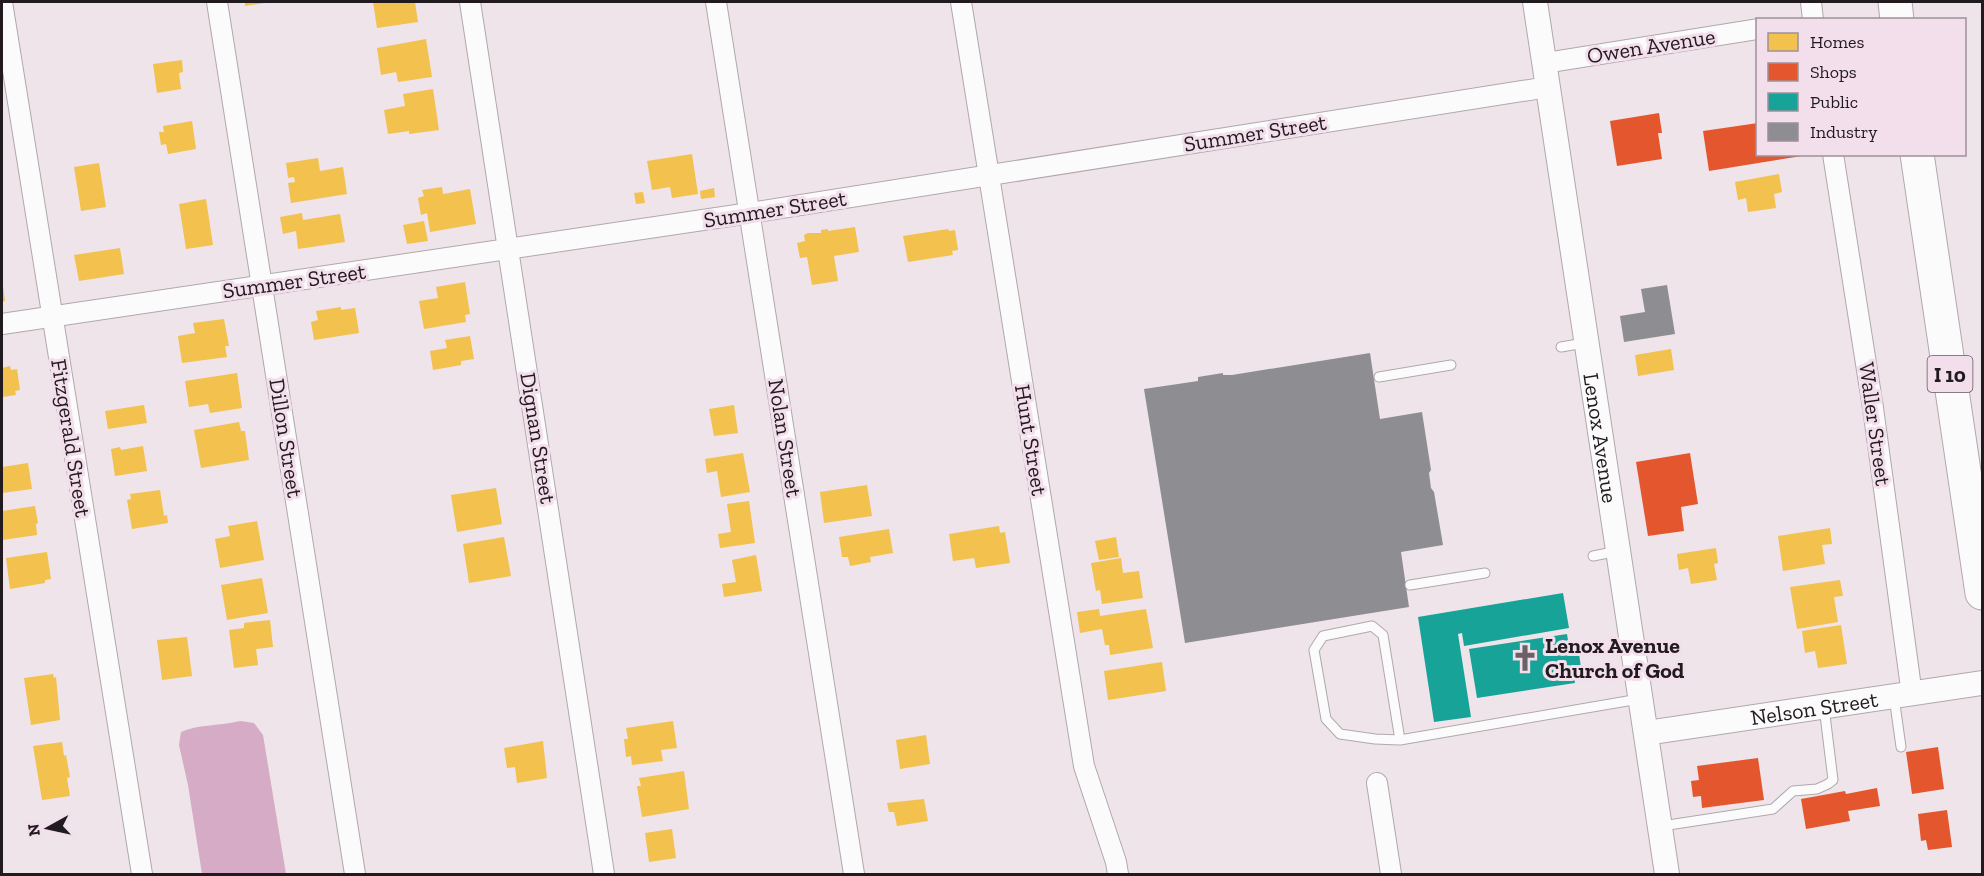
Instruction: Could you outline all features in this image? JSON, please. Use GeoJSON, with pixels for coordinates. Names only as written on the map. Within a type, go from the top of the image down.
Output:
{"type":"FeatureCollection","features":[{"type":"Feature","properties":{"kind":"highway"},"geometry":{"type":"LineString","coordinates":[[1895,2],[1897,18]]}},
{"type":"Feature","properties":{"kind":"highway","name":"I 10"},"geometry":{"type":"LineString","coordinates":[[1917,156],[1983,593]]}},
{"type":"Feature","properties":{"kind":"street","name":"Fitzgerald Street"},"geometry":{"type":"LineString","coordinates":[[2,2],[142,874]]}},
{"type":"Feature","properties":{"kind":"street","name":"Dillon Street"},"geometry":{"type":"LineString","coordinates":[[217,2],[355,874]]}},
{"type":"Feature","properties":{"kind":"street","name":"Dignan Street"},"geometry":{"type":"LineString","coordinates":[[470,2],[604,874]]}},
{"type":"Feature","properties":{"kind":"street","name":"Nolan Street"},"geometry":{"type":"LineString","coordinates":[[716,2],[854,874]]}},
{"type":"Feature","properties":{"kind":"street","name":"Hunt Street"},"geometry":{"type":"LineString","coordinates":[[961,2],[1084,766],[1118,874]]}},
{"type":"Feature","properties":{"kind":"street","name":"Lenox Avenue"},"geometry":{"type":"LineString","coordinates":[[1535,2],[1667,874]]}},
{"type":"Feature","properties":{"kind":"street"},"geometry":{"type":"LineString","coordinates":[[1811,2],[1813,18]]}},
{"type":"Feature","properties":{"kind":"street","name":"Owen Avenue"},"geometry":{"type":"LineString","coordinates":[[1545,63],[1756,29]]}},
{"type":"Feature","properties":{"kind":"street","name":"Summer Street"},"geometry":{"type":"LineString","coordinates":[[2,324],[750,213],[1548,87]]}},
{"type":"Feature","properties":{"kind":"street","name":"Waller Street"},"geometry":{"type":"LineString","coordinates":[[1833,156],[1873,408],[1903,696]]}},
{"type":"Feature","properties":{"kind":"street","name":"Nelson Street"},"geometry":{"type":"LineString","coordinates":[[1646,733],[1983,683]]}},
{"type":"Feature","properties":{"kind":"street"},"geometry":{"type":"LineString","coordinates":[[1377,783],[1391,874]]}},
{"type":"Feature","properties":{"kind":"lane"},"geometry":{"type":"LineString","coordinates":[[1561,347],[1587,343]]}},
{"type":"Feature","properties":{"kind":"lane"},"geometry":{"type":"LineString","coordinates":[[1378,377],[1451,365]]}},
{"type":"Feature","properties":{"kind":"lane"},"geometry":{"type":"LineString","coordinates":[[1593,555],[1618,551]]}},
{"type":"Feature","properties":{"kind":"lane"},"geometry":{"type":"LineString","coordinates":[[1410,585],[1485,573]]}},
{"type":"Feature","properties":{"kind":"lane"},"geometry":{"type":"LineString","coordinates":[[1400,740],[1383,635],[1372,626],[1323,636],[1314,650],[1326,719],[1340,734],[1400,740],[1641,699]]}},
{"type":"Feature","properties":{"kind":"lane"},"geometry":{"type":"LineString","coordinates":[[1901,747],[1903,696]]}},
{"type":"Feature","properties":{"kind":"lane"},"geometry":{"type":"LineString","coordinates":[[1660,826],[1773,808],[1793,791],[1817,789],[1828,784],[1833,780],[1824,707]]}},
{"type":"Feature","properties":{"kind":"shaded area"},"geometry":{"type":"Polygon","coordinates":[[[240,721],[254,723],[263,735],[286,874],[202,874],[188,785],[179,745],[181,732],[240,721]]]}},
{"type":"Feature","properties":{"kind":"building: Homes"},"geometry":{"type":"Polygon","coordinates":[[[245,2],[265,2],[265,3],[245,6],[245,2]]]}},
{"type":"Feature","properties":{"kind":"building: Homes"},"geometry":{"type":"Polygon","coordinates":[[[373,2],[415,2],[418,22],[377,28],[373,2]]]}},
{"type":"Feature","properties":{"kind":"building: Homes"},"geometry":{"type":"Polygon","coordinates":[[[426,39],[432,77],[398,82],[396,72],[381,75],[377,48],[426,39]]]}},
{"type":"Feature","properties":{"kind":"building: Homes"},"geometry":{"type":"Polygon","coordinates":[[[182,60],[183,72],[179,73],[181,89],[157,93],[153,64],[182,60]]]}},
{"type":"Feature","properties":{"kind":"building: Homes"},"geometry":{"type":"Polygon","coordinates":[[[433,89],[439,130],[388,134],[384,110],[405,106],[403,94],[433,89]]]}},
{"type":"Feature","properties":{"kind":"building: Homes"},"geometry":{"type":"Polygon","coordinates":[[[192,121],[196,149],[168,154],[166,144],[161,145],[159,132],[164,132],[163,126],[192,121]]]}},
{"type":"Feature","properties":{"kind":"building: Homes"},"geometry":{"type":"Polygon","coordinates":[[[692,154],[698,194],[672,198],[670,187],[652,190],[647,161],[692,154]]]}},
{"type":"Feature","properties":{"kind":"building: Homes"},"geometry":{"type":"Polygon","coordinates":[[[318,158],[320,171],[343,167],[347,194],[291,203],[288,183],[295,182],[294,177],[288,178],[286,163],[318,158]]]}},
{"type":"Feature","properties":{"kind":"building: Homes"},"geometry":{"type":"Polygon","coordinates":[[[99,163],[106,207],[81,211],[74,167],[99,163]]]}},
{"type":"Feature","properties":{"kind":"building: Homes"},"geometry":{"type":"Polygon","coordinates":[[[1779,174],[1782,192],[1774,194],[1776,208],[1748,212],[1746,198],[1738,200],[1735,182],[1779,174]]]}},
{"type":"Feature","properties":{"kind":"building: Homes"},"geometry":{"type":"Polygon","coordinates":[[[442,187],[443,194],[470,189],[476,224],[430,232],[427,213],[421,215],[418,198],[424,196],[422,190],[442,187]]]}},
{"type":"Feature","properties":{"kind":"building: Homes"},"geometry":{"type":"Polygon","coordinates":[[[714,188],[715,197],[701,199],[700,191],[714,188]]]}},
{"type":"Feature","properties":{"kind":"building: Homes"},"geometry":{"type":"Polygon","coordinates":[[[643,192],[645,203],[636,204],[634,193],[643,192]]]}},
{"type":"Feature","properties":{"kind":"building: Homes"},"geometry":{"type":"Polygon","coordinates":[[[206,199],[213,245],[186,249],[179,204],[206,199]]]}},
{"type":"Feature","properties":{"kind":"building: Homes"},"geometry":{"type":"Polygon","coordinates":[[[302,213],[303,220],[340,214],[345,242],[298,249],[296,231],[283,234],[280,217],[302,213]]]}},
{"type":"Feature","properties":{"kind":"building: Homes"},"geometry":{"type":"Polygon","coordinates":[[[424,221],[428,241],[407,244],[403,225],[424,221]]]}},
{"type":"Feature","properties":{"kind":"building: Homes"},"geometry":{"type":"Polygon","coordinates":[[[855,227],[859,252],[834,256],[838,281],[812,285],[807,257],[800,258],[797,243],[805,241],[804,235],[808,233],[855,227]]]}},
{"type":"Feature","properties":{"kind":"building: Homes"},"geometry":{"type":"Polygon","coordinates":[[[948,229],[949,231],[955,230],[958,250],[952,251],[953,255],[908,262],[903,236],[948,229]]]}},
{"type":"Feature","properties":{"kind":"building: Homes"},"geometry":{"type":"Polygon","coordinates":[[[120,248],[124,274],[79,281],[74,255],[120,248]]]}},
{"type":"Feature","properties":{"kind":"building: Homes"},"geometry":{"type":"Polygon","coordinates":[[[465,282],[470,314],[465,315],[466,322],[424,329],[419,301],[438,298],[436,287],[465,282]]]}},
{"type":"Feature","properties":{"kind":"building: Homes"},"geometry":{"type":"Polygon","coordinates":[[[2,287],[5,301],[2,302],[2,287]]]}},
{"type":"Feature","properties":{"kind":"building: Homes"},"geometry":{"type":"Polygon","coordinates":[[[341,307],[341,310],[355,308],[359,333],[314,340],[311,322],[318,320],[316,311],[341,307]]]}},
{"type":"Feature","properties":{"kind":"building: Homes"},"geometry":{"type":"Polygon","coordinates":[[[224,319],[229,346],[225,346],[227,357],[182,363],[178,336],[195,333],[193,323],[224,319]]]}},
{"type":"Feature","properties":{"kind":"building: Homes"},"geometry":{"type":"Polygon","coordinates":[[[470,336],[474,359],[461,361],[461,365],[433,370],[430,351],[447,348],[445,340],[470,336]]]}},
{"type":"Feature","properties":{"kind":"building: Homes"},"geometry":{"type":"Polygon","coordinates":[[[1671,349],[1674,370],[1638,376],[1635,355],[1671,349]]]}},
{"type":"Feature","properties":{"kind":"building: Homes"},"geometry":{"type":"Polygon","coordinates":[[[10,366],[11,370],[17,369],[20,390],[15,391],[16,395],[2,397],[2,368],[10,366]]]}},
{"type":"Feature","properties":{"kind":"building: Homes"},"geometry":{"type":"Polygon","coordinates":[[[237,373],[242,408],[210,413],[208,404],[189,407],[185,381],[237,373]]]}},
{"type":"Feature","properties":{"kind":"building: Homes"},"geometry":{"type":"Polygon","coordinates":[[[144,405],[147,423],[108,429],[105,411],[144,405]]]}},
{"type":"Feature","properties":{"kind":"building: Homes"},"geometry":{"type":"Polygon","coordinates":[[[734,405],[738,433],[714,436],[709,409],[734,405]]]}},
{"type":"Feature","properties":{"kind":"building: Homes"},"geometry":{"type":"Polygon","coordinates":[[[239,422],[241,431],[245,431],[249,460],[201,468],[194,430],[239,422]]]}},
{"type":"Feature","properties":{"kind":"building: Homes"},"geometry":{"type":"Polygon","coordinates":[[[143,446],[147,471],[115,476],[111,449],[120,447],[121,450],[143,446]]]}},
{"type":"Feature","properties":{"kind":"building: Homes"},"geometry":{"type":"Polygon","coordinates":[[[743,453],[750,492],[721,497],[717,471],[707,473],[705,459],[743,453]]]}},
{"type":"Feature","properties":{"kind":"building: Homes"},"geometry":{"type":"Polygon","coordinates":[[[28,463],[32,489],[2,493],[2,467],[28,463]]]}},
{"type":"Feature","properties":{"kind":"building: Homes"},"geometry":{"type":"Polygon","coordinates":[[[867,485],[872,516],[824,523],[820,492],[867,485]]]}},
{"type":"Feature","properties":{"kind":"building: Homes"},"geometry":{"type":"Polygon","coordinates":[[[496,488],[502,524],[457,532],[451,495],[496,488]]]}},
{"type":"Feature","properties":{"kind":"building: Homes"},"geometry":{"type":"Polygon","coordinates":[[[160,490],[164,516],[167,515],[168,523],[132,529],[127,500],[131,499],[130,494],[160,490]]]}},
{"type":"Feature","properties":{"kind":"building: Homes"},"geometry":{"type":"Polygon","coordinates":[[[749,501],[755,543],[720,548],[718,534],[731,532],[727,504],[749,501]]]}},
{"type":"Feature","properties":{"kind":"building: Homes"},"geometry":{"type":"Polygon","coordinates":[[[35,506],[38,523],[36,524],[37,535],[2,540],[2,511],[35,506]]]}},
{"type":"Feature","properties":{"kind":"building: Homes"},"geometry":{"type":"Polygon","coordinates":[[[257,521],[264,560],[220,568],[215,539],[230,536],[228,526],[257,521]]]}},
{"type":"Feature","properties":{"kind":"building: Homes"},"geometry":{"type":"Polygon","coordinates":[[[999,526],[1000,533],[1005,532],[1010,563],[976,568],[974,558],[953,561],[949,534],[999,526]]]}},
{"type":"Feature","properties":{"kind":"building: Homes"},"geometry":{"type":"Polygon","coordinates":[[[1830,528],[1832,544],[1822,545],[1825,564],[1783,571],[1778,536],[1830,528]]]}},
{"type":"Feature","properties":{"kind":"building: Homes"},"geometry":{"type":"Polygon","coordinates":[[[889,529],[893,553],[870,557],[871,562],[850,566],[848,557],[842,557],[839,537],[889,529]]]}},
{"type":"Feature","properties":{"kind":"building: Homes"},"geometry":{"type":"Polygon","coordinates":[[[504,537],[511,576],[469,583],[463,544],[504,537]]]}},
{"type":"Feature","properties":{"kind":"building: Homes"},"geometry":{"type":"Polygon","coordinates":[[[1116,537],[1119,557],[1099,560],[1095,541],[1116,537]]]}},
{"type":"Feature","properties":{"kind":"building: Homes"},"geometry":{"type":"Polygon","coordinates":[[[1716,548],[1718,563],[1714,564],[1717,580],[1691,584],[1688,568],[1679,570],[1677,554],[1716,548]]]}},
{"type":"Feature","properties":{"kind":"building: Homes"},"geometry":{"type":"Polygon","coordinates":[[[47,552],[51,579],[45,580],[45,583],[10,589],[6,558],[47,552]]]}},
{"type":"Feature","properties":{"kind":"building: Homes"},"geometry":{"type":"Polygon","coordinates":[[[756,555],[762,591],[724,597],[722,584],[736,582],[732,560],[756,555]]]}},
{"type":"Feature","properties":{"kind":"building: Homes"},"geometry":{"type":"Polygon","coordinates":[[[1121,558],[1123,573],[1139,571],[1143,598],[1102,604],[1100,590],[1096,591],[1091,563],[1121,558]]]}},
{"type":"Feature","properties":{"kind":"building: Homes"},"geometry":{"type":"Polygon","coordinates":[[[262,578],[268,613],[227,620],[221,585],[262,578]]]}},
{"type":"Feature","properties":{"kind":"building: Homes"},"geometry":{"type":"Polygon","coordinates":[[[1840,580],[1843,596],[1834,597],[1838,622],[1797,629],[1790,587],[1840,580]]]}},
{"type":"Feature","properties":{"kind":"building: Homes"},"geometry":{"type":"Polygon","coordinates":[[[1099,609],[1100,616],[1146,609],[1153,648],[1110,655],[1109,645],[1105,645],[1102,629],[1080,633],[1077,612],[1099,609]]]}},
{"type":"Feature","properties":{"kind":"building: Homes"},"geometry":{"type":"Polygon","coordinates":[[[270,620],[273,647],[256,649],[258,665],[234,668],[229,630],[244,628],[244,623],[270,620]]]}},
{"type":"Feature","properties":{"kind":"building: Homes"},"geometry":{"type":"Polygon","coordinates":[[[1841,625],[1847,664],[1818,668],[1815,651],[1805,653],[1802,631],[1841,625]]]}},
{"type":"Feature","properties":{"kind":"building: Homes"},"geometry":{"type":"Polygon","coordinates":[[[187,637],[192,676],[162,680],[157,640],[187,637]]]}},
{"type":"Feature","properties":{"kind":"building: Homes"},"geometry":{"type":"Polygon","coordinates":[[[1162,662],[1166,691],[1108,700],[1104,671],[1162,662]]]}},
{"type":"Feature","properties":{"kind":"building: Homes"},"geometry":{"type":"Polygon","coordinates":[[[53,674],[54,678],[56,677],[60,720],[31,725],[24,678],[53,674]]]}},
{"type":"Feature","properties":{"kind":"building: Homes"},"geometry":{"type":"Polygon","coordinates":[[[673,721],[677,748],[661,750],[663,761],[632,765],[631,756],[626,757],[624,739],[628,739],[626,728],[673,721]]]}},
{"type":"Feature","properties":{"kind":"building: Homes"},"geometry":{"type":"Polygon","coordinates":[[[926,735],[930,764],[900,769],[896,740],[926,735]]]}},
{"type":"Feature","properties":{"kind":"building: Homes"},"geometry":{"type":"Polygon","coordinates":[[[543,741],[547,778],[517,783],[515,767],[507,768],[504,748],[543,741]]]}},
{"type":"Feature","properties":{"kind":"building: Homes"},"geometry":{"type":"Polygon","coordinates":[[[62,742],[70,777],[67,778],[70,796],[42,800],[33,746],[62,742]]]}},
{"type":"Feature","properties":{"kind":"building: Homes"},"geometry":{"type":"Polygon","coordinates":[[[684,771],[689,809],[642,817],[637,786],[641,786],[639,778],[684,771]]]}},
{"type":"Feature","properties":{"kind":"building: Homes"},"geometry":{"type":"Polygon","coordinates":[[[924,799],[928,821],[897,826],[894,812],[889,812],[887,803],[924,799]]]}},
{"type":"Feature","properties":{"kind":"building: Homes"},"geometry":{"type":"Polygon","coordinates":[[[672,829],[676,858],[649,862],[645,833],[672,829]]]}},
{"type":"Feature","properties":{"kind":"building: Shops"},"geometry":{"type":"Polygon","coordinates":[[[1659,113],[1662,133],[1658,133],[1662,159],[1617,166],[1610,121],[1659,113]]]}},
{"type":"Feature","properties":{"kind":"building: Shops"},"geometry":{"type":"Polygon","coordinates":[[[1756,123],[1756,156],[1802,156],[1709,171],[1703,131],[1756,123]]]}},
{"type":"Feature","properties":{"kind":"building: Shops"},"geometry":{"type":"Polygon","coordinates":[[[1690,453],[1698,504],[1681,507],[1684,531],[1648,536],[1636,462],[1690,453]]]}},
{"type":"Feature","properties":{"kind":"building: Shops"},"geometry":{"type":"Polygon","coordinates":[[[1938,747],[1944,789],[1912,794],[1906,752],[1938,747]]]}},
{"type":"Feature","properties":{"kind":"building: Shops"},"geometry":{"type":"Polygon","coordinates":[[[1758,758],[1764,800],[1702,808],[1701,796],[1693,797],[1691,781],[1699,780],[1697,766],[1758,758]]]}},
{"type":"Feature","properties":{"kind":"building: Shops"},"geometry":{"type":"Polygon","coordinates":[[[1877,788],[1880,806],[1848,811],[1850,821],[1806,829],[1801,799],[1877,788]]]}},
{"type":"Feature","properties":{"kind":"building: Shops"},"geometry":{"type":"Polygon","coordinates":[[[1947,810],[1952,847],[1928,850],[1926,840],[1921,841],[1918,814],[1947,810]]]}},
{"type":"Feature","properties":{"kind":"building: Public"},"geometry":{"type":"Polygon","coordinates":[[[1563,593],[1569,628],[1464,646],[1462,633],[1458,634],[1471,717],[1434,722],[1418,617],[1563,593]]]}},
{"type":"Feature","properties":{"kind":"building: Public","name":"Lenox Avenue Church of God"},"geometry":{"type":"Polygon","coordinates":[[[1567,634],[1569,647],[1578,646],[1581,668],[1573,669],[1575,683],[1477,698],[1469,649],[1567,634]]]}},
{"type":"Feature","properties":{"kind":"building: Industry"},"geometry":{"type":"Polygon","coordinates":[[[1667,285],[1675,334],[1624,342],[1620,316],[1645,312],[1641,289],[1667,285]]]}},
{"type":"Feature","properties":{"kind":"building: Industry"},"geometry":{"type":"Polygon","coordinates":[[[1370,353],[1380,419],[1422,412],[1431,470],[1429,473],[1431,488],[1434,492],[1443,545],[1401,552],[1409,607],[1185,643],[1144,389],[1198,381],[1198,377],[1223,373],[1223,375],[1232,375],[1370,353]]]}},
{"type":"Feature","properties":{"kind":"place","name":"Lenox Avenue Church of God"},"geometry":{"type":"Point","coordinates":[1525,658]}}]}
